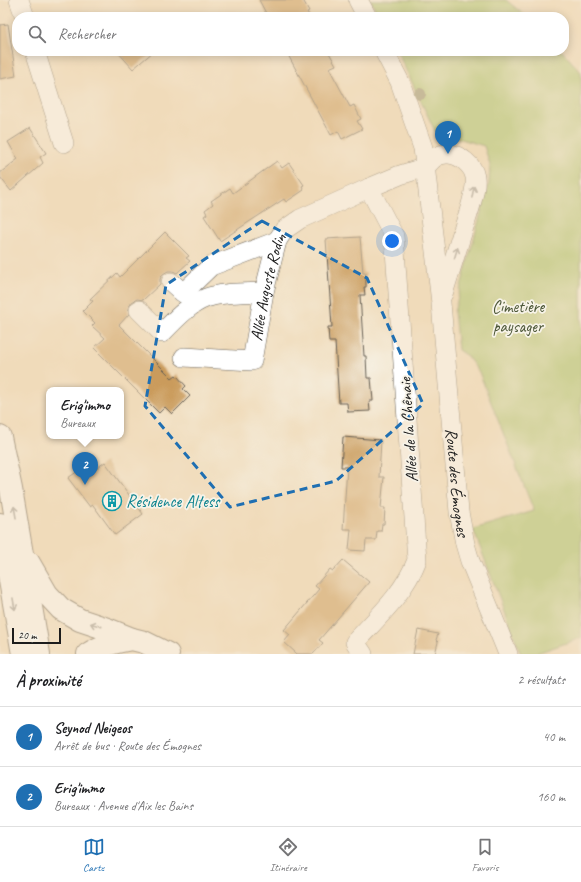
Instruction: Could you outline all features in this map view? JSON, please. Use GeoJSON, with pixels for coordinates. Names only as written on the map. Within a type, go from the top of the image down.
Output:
{"type":"FeatureCollection","features":[{"type":"Feature","properties":{"kind":"main road"},"geometry":{"type":"LineString","coordinates":[[0,437],[11,489],[39,654]]}},
{"type":"Feature","properties":{"kind":"main road"},"geometry":{"type":"LineString","coordinates":[[0,524],[23,654]]}},
{"type":"Feature","properties":{"kind":"main road"},"geometry":{"type":"LineString","coordinates":[[22,551],[47,594],[61,609],[80,620],[144,642],[168,654]]}},
{"type":"Feature","properties":{"kind":"main road"},"geometry":{"type":"LineString","coordinates":[[88,654],[109,644],[132,639]]}},
{"type":"Feature","properties":{"kind":"street"},"geometry":{"type":"LineString","coordinates":[[19,0],[23,12]]}},
{"type":"Feature","properties":{"kind":"street"},"geometry":{"type":"LineString","coordinates":[[358,0],[364,12]]}},
{"type":"Feature","properties":{"kind":"street"},"geometry":{"type":"LineString","coordinates":[[37,56],[64,143]]}},
{"type":"Feature","properties":{"kind":"street","name":"Route des Émognes"},"geometry":{"type":"LineString","coordinates":[[387,56],[400,82],[423,148],[441,303],[459,512],[465,544],[476,578],[508,654]]}},
{"type":"Feature","properties":{"kind":"street","name":"Route des Émognes"},"geometry":{"type":"LineString","coordinates":[[426,167],[438,156],[448,154],[459,156],[473,170],[475,178],[474,190],[468,214],[441,303]]}},
{"type":"Feature","properties":{"kind":"street","name":"Allée Auguste Rodin"},"geometry":{"type":"LineString","coordinates":[[184,357],[252,361],[264,292],[277,241],[284,230],[300,219],[369,188],[400,175],[426,167]]}},
{"type":"Feature","properties":{"kind":"street","name":"Allée de la Chênaie"},"geometry":{"type":"LineString","coordinates":[[355,650],[396,597],[412,572],[417,560],[394,236],[369,188]]}},
{"type":"Feature","properties":{"kind":"street"},"geometry":{"type":"LineString","coordinates":[[171,282],[183,293],[211,266],[277,241]]}},
{"type":"Feature","properties":{"kind":"street"},"geometry":{"type":"LineString","coordinates":[[140,310],[162,333],[187,309],[206,298],[218,295],[264,292]]}},
{"type":"Feature","properties":{"kind":"highlighted area"},"geometry":{"type":"Polygon","coordinates":[[[262,221],[367,278],[423,404],[336,481],[230,507],[145,406],[166,285],[262,221]]]}},
{"type":"Feature","properties":{"kind":"green space"},"geometry":{"type":"Polygon","coordinates":[[[370,0],[506,0],[521,12],[377,12],[370,0]]]}},
{"type":"Feature","properties":{"kind":"green space","name":"Cimetière paysager"},"geometry":{"type":"Polygon","coordinates":[[[399,56],[567,56],[581,72],[581,638],[534,654],[521,654],[473,529],[534,511],[479,372],[467,356],[458,350],[454,312],[489,183],[490,165],[484,146],[435,131],[399,56]]]}},
{"type":"Feature","properties":{"kind":"building"},"geometry":{"type":"Polygon","coordinates":[[[259,0],[303,0],[309,11],[307,12],[265,12],[259,0]]]}},
{"type":"Feature","properties":{"kind":"building"},"geometry":{"type":"Polygon","coordinates":[[[8,24],[16,76],[0,79],[0,25],[8,24]]]}},
{"type":"Feature","properties":{"kind":"building"},"geometry":{"type":"Polygon","coordinates":[[[121,56],[148,56],[133,69],[121,56]]]}},
{"type":"Feature","properties":{"kind":"building"},"geometry":{"type":"Polygon","coordinates":[[[289,56],[331,56],[336,65],[329,68],[350,107],[354,105],[361,119],[357,121],[362,129],[342,139],[338,131],[331,135],[289,56]]]}},
{"type":"Feature","properties":{"kind":"building"},"geometry":{"type":"Polygon","coordinates":[[[30,128],[46,153],[40,157],[43,163],[11,191],[0,177],[0,173],[18,159],[8,142],[30,128]]]}},
{"type":"Feature","properties":{"kind":"building"},"geometry":{"type":"Polygon","coordinates":[[[277,161],[282,168],[289,163],[304,185],[302,186],[304,190],[286,202],[284,199],[220,241],[204,216],[207,214],[205,210],[213,204],[211,201],[230,188],[233,193],[277,161]]]}},
{"type":"Feature","properties":{"kind":"building"},"geometry":{"type":"Polygon","coordinates":[[[165,232],[189,256],[186,258],[190,261],[177,273],[168,271],[163,274],[160,279],[160,284],[143,300],[137,299],[132,302],[128,308],[129,314],[119,325],[172,378],[176,375],[186,386],[183,389],[190,396],[172,414],[165,407],[159,413],[94,348],[105,338],[92,326],[95,323],[83,311],[93,301],[90,299],[117,273],[120,277],[165,232]]]}},
{"type":"Feature","properties":{"kind":"building"},"geometry":{"type":"Polygon","coordinates":[[[360,237],[363,273],[366,273],[366,287],[364,287],[365,295],[360,295],[364,356],[366,356],[367,378],[371,378],[373,401],[369,401],[370,411],[348,412],[347,403],[339,403],[335,342],[329,342],[328,327],[332,327],[326,239],[360,237]]]}},
{"type":"Feature","properties":{"kind":"building"},"geometry":{"type":"Polygon","coordinates":[[[343,437],[381,440],[379,477],[384,477],[381,508],[385,508],[384,524],[382,524],[381,531],[377,531],[376,540],[366,540],[365,551],[349,550],[351,529],[343,529],[347,467],[341,467],[343,437]]]}},
{"type":"Feature","properties":{"kind":"building","name":"Résidence Altess"},"geometry":{"type":"Polygon","coordinates":[[[105,462],[143,514],[115,535],[93,505],[90,507],[68,478],[81,469],[86,476],[105,462]]]}},
{"type":"Feature","properties":{"kind":"building"},"geometry":{"type":"Polygon","coordinates":[[[343,560],[369,582],[319,640],[323,643],[313,654],[297,654],[284,642],[290,635],[284,630],[319,589],[315,586],[330,569],[333,571],[343,560]]]}},
{"type":"Feature","properties":{"kind":"building"},"geometry":{"type":"Polygon","coordinates":[[[418,630],[438,634],[435,654],[413,654],[418,630]]]}},
{"type":"Feature","properties":{"kind":"place","name":"Seynod Neigeos"},"geometry":{"type":"Point","coordinates":[448,154]}},
{"type":"Feature","properties":{"kind":"place","name":"Erig'immo"},"geometry":{"type":"Point","coordinates":[85,485]}},
{"type":"Feature","properties":{"kind":"place","name":"Résidence Altess"},"geometry":{"type":"Point","coordinates":[112,501]}}]}
